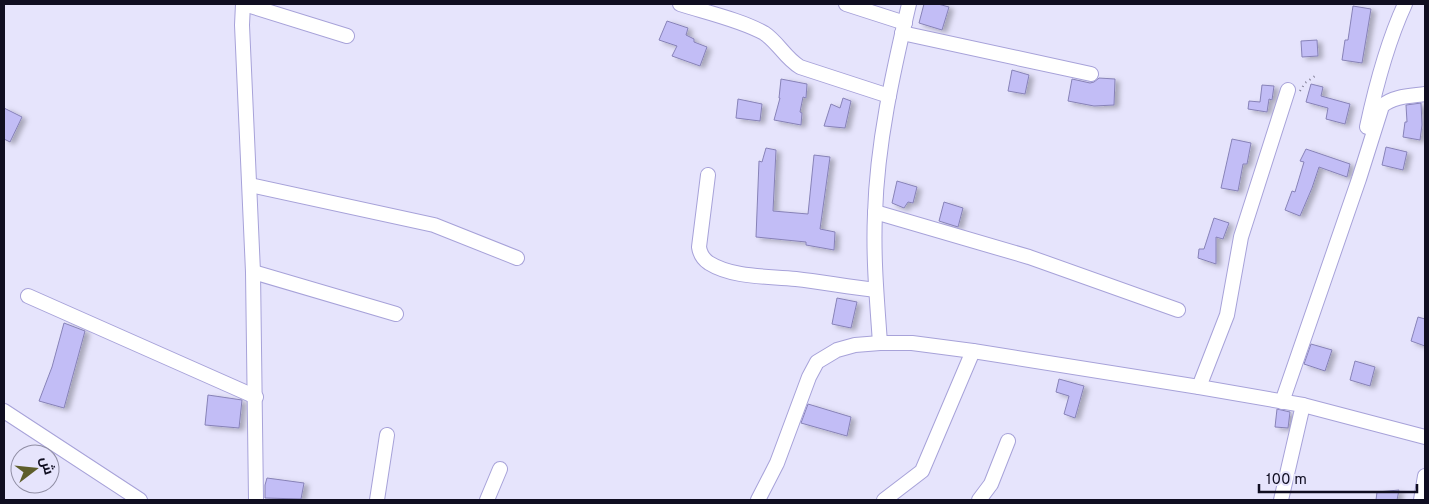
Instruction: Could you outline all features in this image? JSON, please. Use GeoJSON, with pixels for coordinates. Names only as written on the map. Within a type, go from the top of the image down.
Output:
{"type":"FeatureCollection","features":[{"type":"Feature","properties":{"kind":"street"},"geometry":{"type":"LineString","coordinates":[[256,500],[253,272],[242,25],[244,4],[347,36]]}},
{"type":"Feature","properties":{"kind":"street"},"geometry":{"type":"LineString","coordinates":[[680,4],[763,33],[772,39],[791,61],[800,67],[889,96]]}},
{"type":"Feature","properties":{"kind":"street"},"geometry":{"type":"LineString","coordinates":[[846,4],[903,28],[1091,74]]}},
{"type":"Feature","properties":{"kind":"street"},"geometry":{"type":"LineString","coordinates":[[880,343],[876,290],[874,212],[889,96],[909,4]]}},
{"type":"Feature","properties":{"kind":"street"},"geometry":{"type":"LineString","coordinates":[[1360,179],[1361,151],[1376,88],[1388,48],[1405,4]]}},
{"type":"Feature","properties":{"kind":"street"},"geometry":{"type":"LineString","coordinates":[[1199,386],[1227,315],[1241,237],[1288,90]]}},
{"type":"Feature","properties":{"kind":"street"},"geometry":{"type":"LineString","coordinates":[[1282,402],[1360,179],[1382,106],[1387,101],[1394,99],[1425,94]]}},
{"type":"Feature","properties":{"kind":"street"},"geometry":{"type":"LineString","coordinates":[[708,175],[699,247],[705,260],[719,268],[741,273],[876,290]]}},
{"type":"Feature","properties":{"kind":"street"},"geometry":{"type":"LineString","coordinates":[[250,185],[434,225],[517,258]]}},
{"type":"Feature","properties":{"kind":"street"},"geometry":{"type":"LineString","coordinates":[[874,212],[1029,257],[1178,310]]}},
{"type":"Feature","properties":{"kind":"street"},"geometry":{"type":"LineString","coordinates":[[253,272],[396,314]]}},
{"type":"Feature","properties":{"kind":"street"},"geometry":{"type":"LineString","coordinates":[[28,296],[256,397]]}},
{"type":"Feature","properties":{"kind":"street"},"geometry":{"type":"LineString","coordinates":[[758,500],[777,463],[809,377],[817,362],[837,350],[855,345],[912,343],[1199,386],[1303,405],[1425,437]]}},
{"type":"Feature","properties":{"kind":"street"},"geometry":{"type":"LineString","coordinates":[[884,500],[922,471],[973,351]]}},
{"type":"Feature","properties":{"kind":"street"},"geometry":{"type":"LineString","coordinates":[[1281,500],[1303,405]]}},
{"type":"Feature","properties":{"kind":"street"},"geometry":{"type":"LineString","coordinates":[[4,411],[140,500]]}},
{"type":"Feature","properties":{"kind":"street"},"geometry":{"type":"LineString","coordinates":[[376,500],[387,435]]}},
{"type":"Feature","properties":{"kind":"street"},"geometry":{"type":"LineString","coordinates":[[979,500],[991,484],[1008,441]]}},
{"type":"Feature","properties":{"kind":"street"},"geometry":{"type":"LineString","coordinates":[[487,500],[500,469]]}},
{"type":"Feature","properties":{"kind":"street"},"geometry":{"type":"LineString","coordinates":[[1421,500],[1425,476]]}},
{"type":"Feature","properties":{"kind":"building"},"geometry":{"type":"Polygon","coordinates":[[[924,4],[938,4],[949,7],[942,30],[919,23],[924,4]]]}},
{"type":"Feature","properties":{"kind":"building"},"geometry":{"type":"Polygon","coordinates":[[[1353,6],[1371,9],[1362,63],[1342,60],[1345,40],[1348,40],[1353,6]]]}},
{"type":"Feature","properties":{"kind":"building"},"geometry":{"type":"Polygon","coordinates":[[[667,21],[688,28],[686,35],[694,39],[694,42],[707,47],[700,66],[672,56],[677,46],[659,40],[667,21]]]}},
{"type":"Feature","properties":{"kind":"building"},"geometry":{"type":"Polygon","coordinates":[[[1317,40],[1318,56],[1302,57],[1301,41],[1317,40]]]}},
{"type":"Feature","properties":{"kind":"building"},"geometry":{"type":"Polygon","coordinates":[[[1012,70],[1029,75],[1025,94],[1008,91],[1012,70]]]}},
{"type":"Feature","properties":{"kind":"building"},"geometry":{"type":"Polygon","coordinates":[[[1099,78],[1115,79],[1114,105],[1094,106],[1068,101],[1072,79],[1090,83],[1099,78]]]}},
{"type":"Feature","properties":{"kind":"building"},"geometry":{"type":"Polygon","coordinates":[[[781,79],[807,84],[806,98],[803,97],[800,112],[802,113],[801,125],[774,120],[780,98],[781,79]]]}},
{"type":"Feature","properties":{"kind":"building"},"geometry":{"type":"Polygon","coordinates":[[[1311,84],[1323,87],[1321,96],[1350,104],[1345,124],[1326,119],[1328,108],[1306,102],[1311,84]]]}},
{"type":"Feature","properties":{"kind":"building"},"geometry":{"type":"Polygon","coordinates":[[[1262,85],[1274,86],[1272,100],[1269,99],[1267,112],[1248,109],[1249,101],[1260,102],[1262,85]]]}},
{"type":"Feature","properties":{"kind":"building"},"geometry":{"type":"Polygon","coordinates":[[[843,98],[851,101],[845,128],[824,126],[831,104],[840,108],[843,98]]]}},
{"type":"Feature","properties":{"kind":"building"},"geometry":{"type":"Polygon","coordinates":[[[738,99],[762,104],[760,121],[736,118],[738,99]]]}},
{"type":"Feature","properties":{"kind":"building"},"geometry":{"type":"Polygon","coordinates":[[[1421,103],[1422,125],[1420,140],[1403,137],[1405,122],[1407,122],[1406,105],[1421,103]]]}},
{"type":"Feature","properties":{"kind":"building"},"geometry":{"type":"Polygon","coordinates":[[[4,108],[22,117],[10,142],[4,139],[4,108]]]}},
{"type":"Feature","properties":{"kind":"building"},"geometry":{"type":"Polygon","coordinates":[[[1232,139],[1251,143],[1247,164],[1243,164],[1238,191],[1221,188],[1232,139]]]}},
{"type":"Feature","properties":{"kind":"building"},"geometry":{"type":"Polygon","coordinates":[[[1386,147],[1407,152],[1403,170],[1382,165],[1386,147]]]}},
{"type":"Feature","properties":{"kind":"building"},"geometry":{"type":"Polygon","coordinates":[[[766,148],[776,150],[773,211],[808,214],[814,155],[830,157],[820,229],[835,232],[834,250],[806,245],[806,242],[756,237],[759,161],[762,162],[766,148]]]}},
{"type":"Feature","properties":{"kind":"building"},"geometry":{"type":"Polygon","coordinates":[[[1306,149],[1350,164],[1347,177],[1319,167],[1300,216],[1285,210],[1292,191],[1295,192],[1304,162],[1300,161],[1306,149]]]}},
{"type":"Feature","properties":{"kind":"building"},"geometry":{"type":"Polygon","coordinates":[[[897,181],[917,187],[913,203],[908,202],[904,208],[892,203],[897,181]]]}},
{"type":"Feature","properties":{"kind":"building"},"geometry":{"type":"Polygon","coordinates":[[[944,202],[963,208],[958,227],[939,221],[944,202]]]}},
{"type":"Feature","properties":{"kind":"building"},"geometry":{"type":"Polygon","coordinates":[[[1214,218],[1229,223],[1223,239],[1216,237],[1216,264],[1198,258],[1199,249],[1204,249],[1214,218]]]}},
{"type":"Feature","properties":{"kind":"building"},"geometry":{"type":"Polygon","coordinates":[[[837,298],[857,302],[851,328],[832,324],[837,298]]]}},
{"type":"Feature","properties":{"kind":"building"},"geometry":{"type":"Polygon","coordinates":[[[1418,317],[1425,319],[1425,346],[1411,341],[1418,317]]]}},
{"type":"Feature","properties":{"kind":"building"},"geometry":{"type":"Polygon","coordinates":[[[64,323],[85,331],[64,408],[39,401],[52,367],[64,323]]]}},
{"type":"Feature","properties":{"kind":"building"},"geometry":{"type":"Polygon","coordinates":[[[1311,344],[1332,350],[1325,371],[1304,364],[1311,344]]]}},
{"type":"Feature","properties":{"kind":"building"},"geometry":{"type":"Polygon","coordinates":[[[1355,361],[1375,367],[1370,386],[1350,380],[1355,361]]]}},
{"type":"Feature","properties":{"kind":"building"},"geometry":{"type":"Polygon","coordinates":[[[1059,379],[1084,386],[1075,418],[1064,414],[1069,396],[1056,392],[1059,379]]]}},
{"type":"Feature","properties":{"kind":"building"},"geometry":{"type":"Polygon","coordinates":[[[208,395],[242,400],[239,428],[205,425],[208,395]]]}},
{"type":"Feature","properties":{"kind":"building"},"geometry":{"type":"Polygon","coordinates":[[[808,404],[851,417],[847,436],[801,423],[808,404]]]}},
{"type":"Feature","properties":{"kind":"building"},"geometry":{"type":"Polygon","coordinates":[[[1277,409],[1290,412],[1288,428],[1275,427],[1277,409]]]}},
{"type":"Feature","properties":{"kind":"building"},"geometry":{"type":"Polygon","coordinates":[[[267,478],[304,483],[301,499],[265,498],[267,478]]]}},
{"type":"Feature","properties":{"kind":"building"},"geometry":{"type":"Polygon","coordinates":[[[1399,490],[1397,500],[1376,500],[1377,492],[1399,490]]]}}]}
